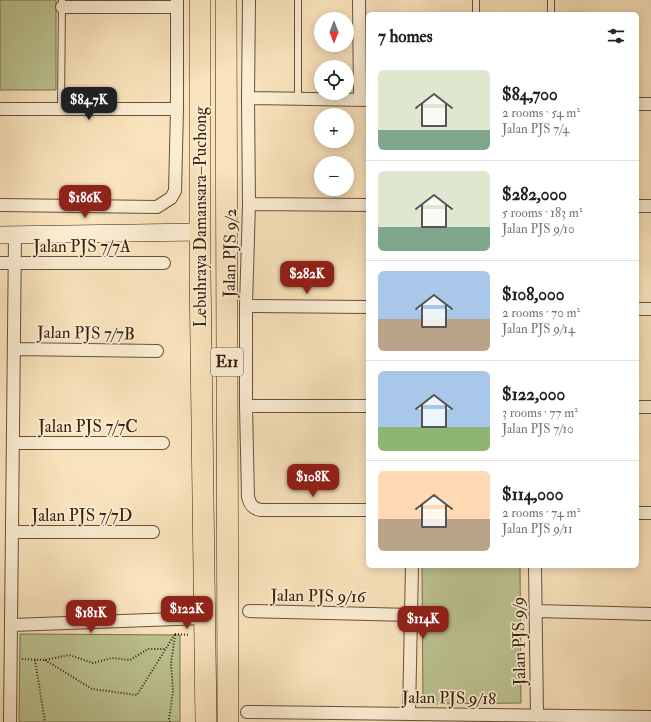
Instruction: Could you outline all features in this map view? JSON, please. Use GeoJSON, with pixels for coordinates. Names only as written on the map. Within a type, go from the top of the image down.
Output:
{"type":"FeatureCollection","features":[{"type":"Feature","properties":{"kind":"highway","name":"Lebuhraya Damansara–Puchong"},"geometry":{"type":"LineString","coordinates":[[200,0],[200,232],[206,722]]}},
{"type":"Feature","properties":{"kind":"highway","name":"Lebuhraya Damansara–Puchong"},"geometry":{"type":"LineString","coordinates":[[226,1],[228,722]]}},
{"type":"Feature","properties":{"kind":"street","name":"Jalan PJS 9/2"},"geometry":{"type":"LineString","coordinates":[[249,0],[249,204],[246,306],[246,406],[249,502],[252,507],[261,510],[366,510]]}},
{"type":"Feature","properties":{"kind":"street"},"geometry":{"type":"LineString","coordinates":[[248,98],[364,100],[359,0]]}},
{"type":"Feature","properties":{"kind":"street"},"geometry":{"type":"LineString","coordinates":[[0,205],[156,206],[171,198],[176,191],[178,109],[177,4],[62,3]]}},
{"type":"Feature","properties":{"kind":"street"},"geometry":{"type":"LineString","coordinates":[[639,104],[651,104]]}},
{"type":"Feature","properties":{"kind":"street"},"geometry":{"type":"LineString","coordinates":[[0,109],[178,109]]}},
{"type":"Feature","properties":{"kind":"street"},"geometry":{"type":"LineString","coordinates":[[249,204],[366,205]]}},
{"type":"Feature","properties":{"kind":"street"},"geometry":{"type":"LineString","coordinates":[[639,206],[651,206]]}},
{"type":"Feature","properties":{"kind":"street"},"geometry":{"type":"LineString","coordinates":[[7,717],[12,625],[15,263],[8,235],[200,232]]}},
{"type":"Feature","properties":{"kind":"street","name":"Jalan PJS 7/7A"},"geometry":{"type":"LineString","coordinates":[[0,263],[164,263]]}},
{"type":"Feature","properties":{"kind":"street"},"geometry":{"type":"LineString","coordinates":[[246,306],[366,307]]}},
{"type":"Feature","properties":{"kind":"street"},"geometry":{"type":"LineString","coordinates":[[639,309],[651,309]]}},
{"type":"Feature","properties":{"kind":"street","name":"Jalan PJS 7/7B"},"geometry":{"type":"LineString","coordinates":[[14,349],[157,350]]}},
{"type":"Feature","properties":{"kind":"street"},"geometry":{"type":"LineString","coordinates":[[246,406],[366,406]]}},
{"type":"Feature","properties":{"kind":"street"},"geometry":{"type":"LineString","coordinates":[[639,407],[651,407]]}},
{"type":"Feature","properties":{"kind":"street","name":"Jalan PJS 7/7C"},"geometry":{"type":"LineString","coordinates":[[13,443],[163,443]]}},
{"type":"Feature","properties":{"kind":"street"},"geometry":{"type":"LineString","coordinates":[[639,513],[651,513]]}},
{"type":"Feature","properties":{"kind":"street","name":"Jalan PJS 7/7D"},"geometry":{"type":"LineString","coordinates":[[12,532],[153,532]]}},
{"type":"Feature","properties":{"kind":"street"},"geometry":{"type":"LineString","coordinates":[[409,714],[412,568]]}},
{"type":"Feature","properties":{"kind":"street","name":"Jalan PJS 9/9"},"geometry":{"type":"LineString","coordinates":[[535,568],[537,716]]}},
{"type":"Feature","properties":{"kind":"street","name":"Jalan PJS 9/16"},"geometry":{"type":"LineString","coordinates":[[249,611],[411,615]]}},
{"type":"Feature","properties":{"kind":"street"},"geometry":{"type":"LineString","coordinates":[[536,611],[651,614]]}},
{"type":"Feature","properties":{"kind":"street"},"geometry":{"type":"LineString","coordinates":[[12,625],[204,618]]}},
{"type":"Feature","properties":{"kind":"street","name":"Jalan PJS 9/18"},"geometry":{"type":"LineString","coordinates":[[248,712],[651,717]]}},
{"type":"Feature","properties":{"kind":"lane"},"geometry":{"type":"LineString","coordinates":[[298,0],[298,99]]}},
{"type":"Feature","properties":{"kind":"lane"},"geometry":{"type":"LineString","coordinates":[[476,0],[476,12]]}},
{"type":"Feature","properties":{"kind":"lane"},"geometry":{"type":"LineString","coordinates":[[551,0],[551,12]]}},
{"type":"Feature","properties":{"kind":"lane"},"geometry":{"type":"LineString","coordinates":[[61,109],[62,3]]}},
{"type":"Feature","properties":{"kind":"path"},"geometry":{"type":"LineString","coordinates":[[45,660],[92,689],[137,695],[176,634],[171,663],[172,690],[170,722]]}},
{"type":"Feature","properties":{"kind":"path"},"geometry":{"type":"LineString","coordinates":[[11,658],[45,660],[69,655],[93,663],[112,658],[130,660],[148,649],[166,649]]}},
{"type":"Feature","properties":{"kind":"path"},"geometry":{"type":"LineString","coordinates":[[35,660],[45,722]]}},
{"type":"Feature","properties":{"kind":"green space"},"geometry":{"type":"Polygon","coordinates":[[[0,0],[56,0],[56,90],[0,90],[0,0]]]}},
{"type":"Feature","properties":{"kind":"green space"},"geometry":{"type":"Polygon","coordinates":[[[422,568],[520,568],[521,703],[423,704],[422,568]]]}},
{"type":"Feature","properties":{"kind":"green space"},"geometry":{"type":"Polygon","coordinates":[[[20,634],[180,635],[180,722],[19,722],[20,634]]]}}]}
